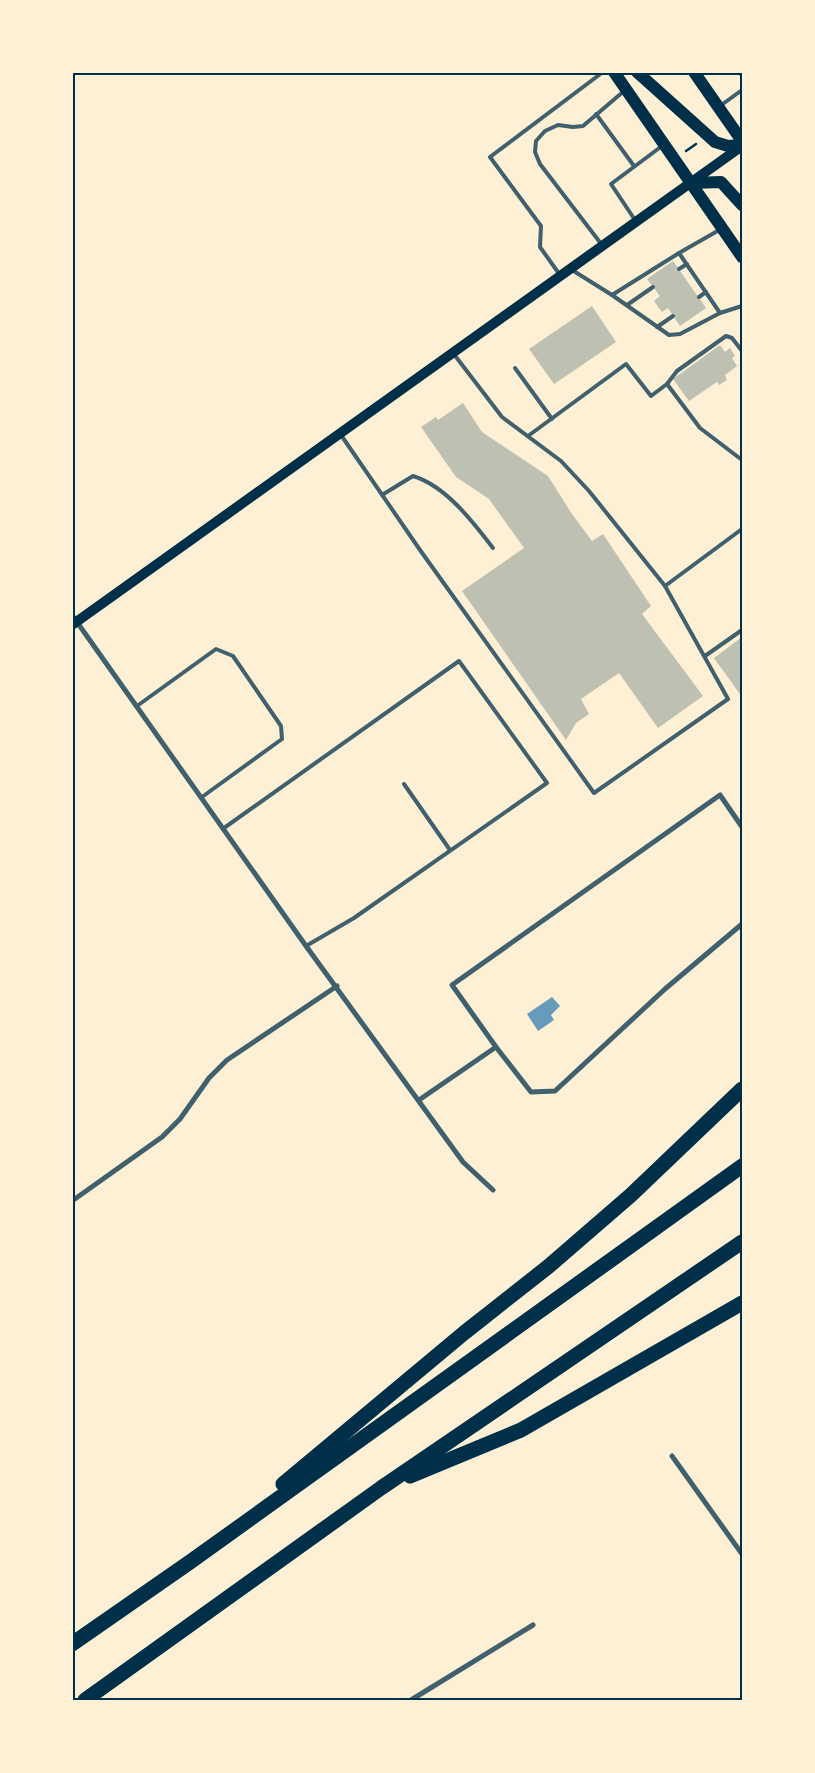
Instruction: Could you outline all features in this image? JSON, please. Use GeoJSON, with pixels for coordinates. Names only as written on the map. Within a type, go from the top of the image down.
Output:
{"type":"FeatureCollection","features":[{"type":"Feature","properties":{"kind":"highway"},"geometry":{"type":"LineString","coordinates":[[190,1562],[464,1333],[549,1266],[631,1195],[742,1089]]}},
{"type":"Feature","properties":{"kind":"highway"},"geometry":{"type":"LineString","coordinates":[[72,1644],[190,1562],[742,1166]]}},
{"type":"Feature","properties":{"kind":"highway"},"geometry":{"type":"LineString","coordinates":[[85,1700],[381,1488],[742,1242]]}},
{"type":"Feature","properties":{"kind":"highway"},"geometry":{"type":"LineString","coordinates":[[381,1488],[521,1430],[742,1303]]}},
{"type":"Feature","properties":{"kind":"main road"},"geometry":{"type":"LineString","coordinates":[[614,72],[742,257]]}},
{"type":"Feature","properties":{"kind":"main road"},"geometry":{"type":"LineString","coordinates":[[636,72],[716,142],[728,146],[742,144]]}},
{"type":"Feature","properties":{"kind":"main road"},"geometry":{"type":"LineString","coordinates":[[694,72],[742,144]]}},
{"type":"Feature","properties":{"kind":"main road"},"geometry":{"type":"LineString","coordinates":[[74,620],[340,434],[720,163],[742,144]]}},
{"type":"Feature","properties":{"kind":"main road"},"geometry":{"type":"LineString","coordinates":[[692,183],[721,182],[742,205]]}},
{"type":"Feature","properties":{"kind":"street"},"geometry":{"type":"LineString","coordinates":[[74,620],[202,797],[306,946],[337,986],[463,1162],[493,1190]]}},
{"type":"Feature","properties":{"kind":"street"},"geometry":{"type":"LineString","coordinates":[[742,827],[720,795],[452,985],[496,1047],[532,1092],[555,1091],[665,989],[742,924]]}},
{"type":"Feature","properties":{"kind":"street"},"geometry":{"type":"LineString","coordinates":[[72,1201],[162,1138],[180,1119],[209,1078],[227,1060],[337,986]]}},
{"type":"Feature","properties":{"kind":"street"},"geometry":{"type":"LineString","coordinates":[[419,1100],[496,1047]]}},
{"type":"Feature","properties":{"kind":"street"},"geometry":{"type":"LineString","coordinates":[[672,1456],[742,1554]]}},
{"type":"Feature","properties":{"kind":"street"},"geometry":{"type":"LineString","coordinates":[[411,1700],[534,1625]]}},
{"type":"Feature","properties":{"kind":"lane"},"geometry":{"type":"LineString","coordinates":[[561,276],[540,247],[541,226],[490,157],[603,72]]}},
{"type":"Feature","properties":{"kind":"lane"},"geometry":{"type":"LineString","coordinates":[[740,72],[742,76]]}},
{"type":"Feature","properties":{"kind":"lane"},"geometry":{"type":"LineString","coordinates":[[603,246],[556,187],[535,152],[536,141],[545,132],[558,125],[583,126],[626,90]]}},
{"type":"Feature","properties":{"kind":"lane"},"geometry":{"type":"LineString","coordinates":[[718,107],[742,90]]}},
{"type":"Feature","properties":{"kind":"lane"},"geometry":{"type":"LineString","coordinates":[[596,114],[634,166]]}},
{"type":"Feature","properties":{"kind":"lane"},"geometry":{"type":"LineString","coordinates":[[637,222],[611,184],[664,144]]}},
{"type":"Feature","properties":{"kind":"lane"},"geometry":{"type":"LineString","coordinates":[[612,295],[723,228]]}},
{"type":"Feature","properties":{"kind":"lane"},"geometry":{"type":"LineString","coordinates":[[679,253],[720,313]]}},
{"type":"Feature","properties":{"kind":"lane"},"geometry":{"type":"LineString","coordinates":[[679,269],[687,264]]}},
{"type":"Feature","properties":{"kind":"lane"},"geometry":{"type":"LineString","coordinates":[[570,269],[670,334],[680,334],[720,313],[742,306]]}},
{"type":"Feature","properties":{"kind":"lane"},"geometry":{"type":"LineString","coordinates":[[627,305],[653,287]]}},
{"type":"Feature","properties":{"kind":"lane"},"geometry":{"type":"LineString","coordinates":[[699,298],[706,292]]}},
{"type":"Feature","properties":{"kind":"lane"},"geometry":{"type":"LineString","coordinates":[[657,327],[673,316]]}},
{"type":"Feature","properties":{"kind":"lane"},"geometry":{"type":"LineString","coordinates":[[528,436],[626,364],[651,396],[667,384],[677,371],[726,336],[732,338],[742,351]]}},
{"type":"Feature","properties":{"kind":"lane"},"geometry":{"type":"LineString","coordinates":[[340,434],[594,793],[728,699],[666,586],[589,490],[562,461],[502,417],[453,353]]}},
{"type":"Feature","properties":{"kind":"lane"},"geometry":{"type":"LineString","coordinates":[[515,368],[552,419]]}},
{"type":"Feature","properties":{"kind":"lane"},"geometry":{"type":"LineString","coordinates":[[667,384],[700,428],[742,460]]}},
{"type":"Feature","properties":{"kind":"lane"},"geometry":{"type":"LineString","coordinates":[[382,495],[413,476],[422,479],[466,511],[493,548]]}},
{"type":"Feature","properties":{"kind":"lane"},"geometry":{"type":"LineString","coordinates":[[666,586],[742,529]]}},
{"type":"Feature","properties":{"kind":"lane"},"geometry":{"type":"LineString","coordinates":[[705,656],[742,630]]}},
{"type":"Feature","properties":{"kind":"lane"},"geometry":{"type":"LineString","coordinates":[[137,706],[216,649],[233,656],[281,726],[282,739],[202,797]]}},
{"type":"Feature","properties":{"kind":"lane"},"geometry":{"type":"LineString","coordinates":[[224,828],[459,661],[547,783],[354,918],[306,946]]}},
{"type":"Feature","properties":{"kind":"lane"},"geometry":{"type":"LineString","coordinates":[[404,784],[450,850]]}},
{"type":"Feature","properties":{"kind":"path"},"geometry":{"type":"LineString","coordinates":[[686,151],[698,143]]}},
{"type":"Feature","properties":{"kind":"water"},"geometry":{"type":"Polygon","coordinates":[[[552,997],[560,1006],[551,1015],[554,1020],[538,1031],[527,1014],[552,997]]]}},
{"type":"Feature","properties":{"kind":"building"},"geometry":{"type":"Polygon","coordinates":[[[673,261],[706,308],[680,326],[668,308],[662,312],[654,301],[660,296],[647,279],[673,261]]]}},
{"type":"Feature","properties":{"kind":"building"},"geometry":{"type":"Polygon","coordinates":[[[592,306],[616,342],[554,384],[529,349],[592,306]]]}},
{"type":"Feature","properties":{"kind":"building"},"geometry":{"type":"Polygon","coordinates":[[[720,345],[725,352],[730,348],[735,356],[732,358],[737,366],[725,375],[727,380],[719,385],[717,382],[689,401],[673,379],[720,345]]]}},
{"type":"Feature","properties":{"kind":"building"},"geometry":{"type":"Polygon","coordinates":[[[463,403],[482,432],[548,476],[592,541],[603,534],[651,606],[642,614],[703,696],[658,728],[619,673],[581,699],[589,714],[576,723],[566,740],[462,591],[524,548],[489,499],[456,477],[421,427],[436,417],[438,420],[463,403]]]}},
{"type":"Feature","properties":{"kind":"building"},"geometry":{"type":"Polygon","coordinates":[[[742,637],[742,697],[714,658],[742,637]]]}}]}
